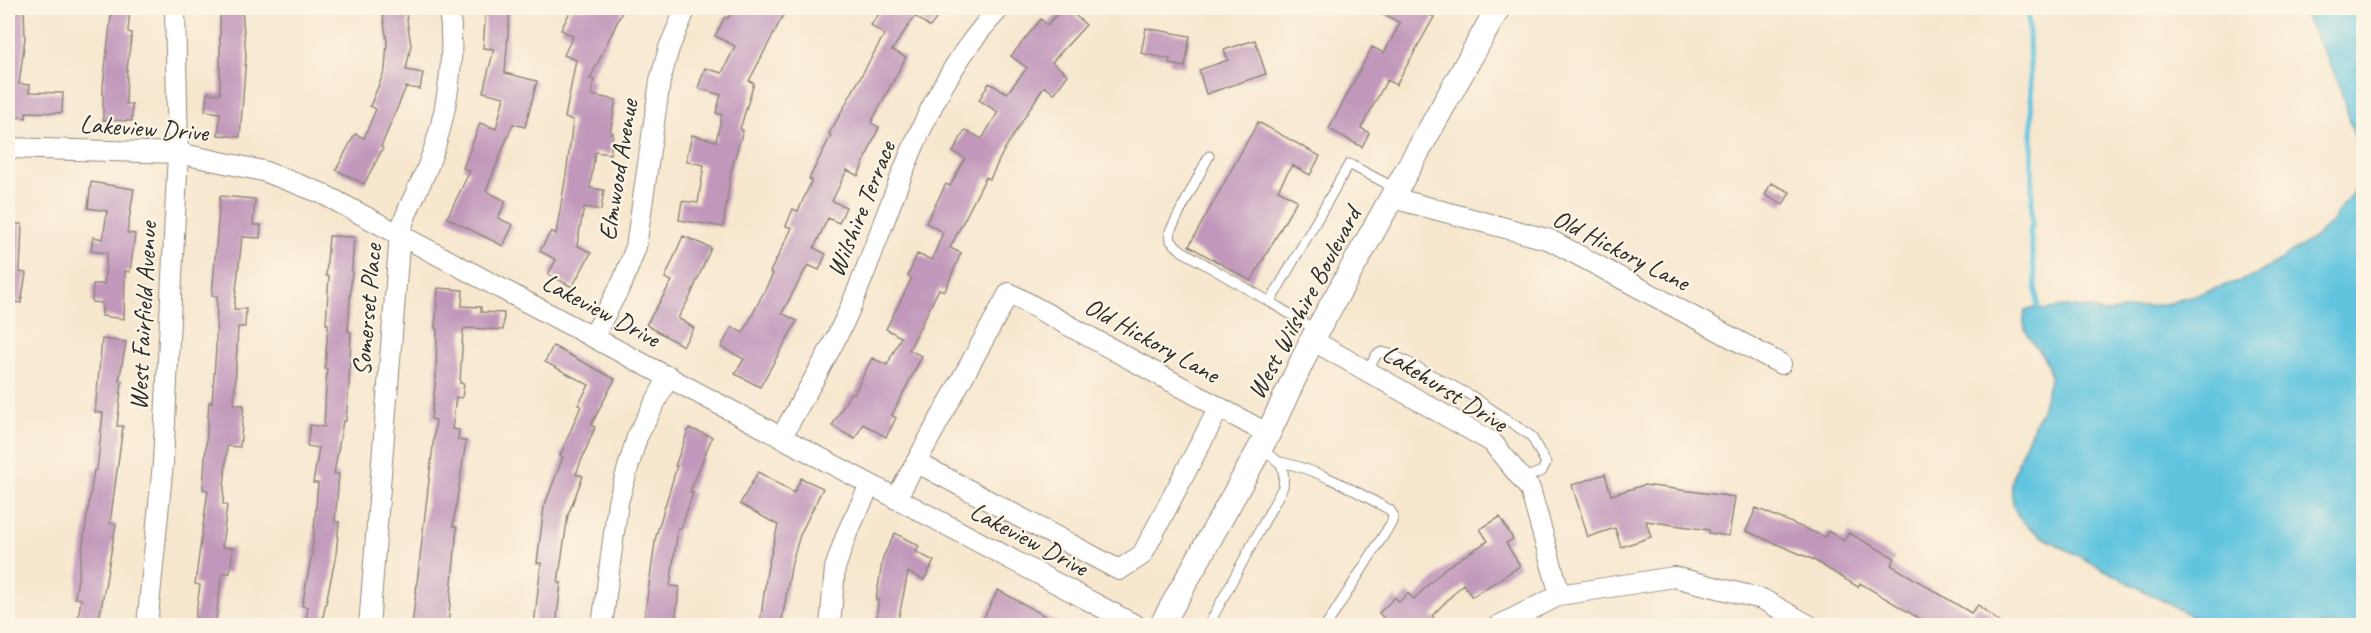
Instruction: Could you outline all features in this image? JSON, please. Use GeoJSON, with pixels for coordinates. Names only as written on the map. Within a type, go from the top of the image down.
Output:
{"type":"FeatureCollection","features":[{"type":"Feature","properties":{"kind":"street","name":"West Fairfield Avenue"},"geometry":{"type":"LineString","coordinates":[[147,626],[163,463],[177,153],[175,8]]}},
{"type":"Feature","properties":{"kind":"street","name":"Somerset Place"},"geometry":{"type":"LineString","coordinates":[[369,626],[400,233],[405,213],[428,166],[448,94],[451,51],[449,8]]}},
{"type":"Feature","properties":{"kind":"street","name":"Elmwood Avenue"},"geometry":{"type":"LineString","coordinates":[[593,337],[623,281],[636,247],[660,81],[669,48],[686,8]]}},
{"type":"Feature","properties":{"kind":"street","name":"Wilshire Terrace"},"geometry":{"type":"LineString","coordinates":[[781,438],[847,315],[939,93],[960,57],[1000,8]]}},
{"type":"Feature","properties":{"kind":"street","name":"West Wilshire Boulevard"},"geometry":{"type":"LineString","coordinates":[[1161,626],[1264,442],[1315,336],[1498,8]]}},
{"type":"Feature","properties":{"kind":"street","name":"Lakeview Drive"},"geometry":{"type":"LineString","coordinates":[[8,148],[177,153],[233,163],[298,183],[346,204],[1137,626]]}},
{"type":"Feature","properties":{"kind":"street","name":"Old Hickory Lane"},"geometry":{"type":"LineString","coordinates":[[1395,194],[1550,240],[1781,364]]}},
{"type":"Feature","properties":{"kind":"street","name":"Old Hickory Lane"},"geometry":{"type":"LineString","coordinates":[[916,462],[1010,293],[1219,408],[1264,442]]}},
{"type":"Feature","properties":{"kind":"street","name":"Lakehurst Drive"},"geometry":{"type":"LineString","coordinates":[[1315,336],[1368,371],[1492,442],[1530,489],[1560,596]]}},
{"type":"Feature","properties":{"kind":"street"},"geometry":{"type":"LineString","coordinates":[[602,626],[618,502],[637,437],[669,376]]}},
{"type":"Feature","properties":{"kind":"street"},"geometry":{"type":"LineString","coordinates":[[896,499],[916,462],[1119,570],[1142,555],[1219,408]]}},
{"type":"Feature","properties":{"kind":"street"},"geometry":{"type":"LineString","coordinates":[[830,626],[835,568],[847,533],[870,485]]}},
{"type":"Feature","properties":{"kind":"street"},"geometry":{"type":"LineString","coordinates":[[1498,626],[1560,596],[1674,577],[1762,599],[1810,626]]}},
{"type":"Feature","properties":{"kind":"lane"},"geometry":{"type":"LineString","coordinates":[[1209,156],[1170,231],[1171,242],[1182,251],[1270,302],[1315,336]]}},
{"type":"Feature","properties":{"kind":"lane"},"geometry":{"type":"LineString","coordinates":[[1270,302],[1349,164],[1395,194]]}},
{"type":"Feature","properties":{"kind":"lane"},"geometry":{"type":"LineString","coordinates":[[1368,371],[1377,355],[1383,352],[1394,356],[1472,396],[1531,436],[1546,463],[1542,471],[1522,479]]}},
{"type":"Feature","properties":{"kind":"lane"},"geometry":{"type":"LineString","coordinates":[[1208,626],[1283,487],[1285,472],[1281,462],[1264,442]]}},
{"type":"Feature","properties":{"kind":"lane"},"geometry":{"type":"LineString","coordinates":[[1281,462],[1310,468],[1390,510],[1393,515],[1392,522],[1326,626]]}},
{"type":"Feature","properties":{"kind":"water"},"geometry":{"type":"Polygon","coordinates":[[[2301,8],[2363,8],[2363,167],[2338,80],[2301,8]]]}},
{"type":"Feature","properties":{"kind":"water"},"geometry":{"type":"Polygon","coordinates":[[[2363,178],[2363,625],[2208,625],[2043,537],[2022,522],[2013,501],[2012,486],[2015,470],[2050,382],[2045,359],[2025,329],[2025,311],[2038,307],[2044,310],[2063,307],[2089,308],[2102,313],[2170,303],[2255,276],[2314,238],[2329,225],[2363,178]]]}},
{"type":"Feature","properties":{"kind":"building"},"geometry":{"type":"Polygon","coordinates":[[[8,8],[24,8],[25,38],[19,84],[30,85],[29,92],[63,93],[62,113],[26,112],[26,118],[8,116],[8,8]]]}},
{"type":"Feature","properties":{"kind":"building"},"geometry":{"type":"Polygon","coordinates":[[[112,8],[130,8],[128,32],[132,33],[127,68],[126,104],[132,104],[132,121],[103,120],[103,86],[112,8]]]}},
{"type":"Feature","properties":{"kind":"building"},"geometry":{"type":"Polygon","coordinates":[[[382,8],[405,8],[411,45],[406,70],[423,73],[420,89],[406,87],[381,147],[383,148],[364,184],[336,170],[355,134],[364,138],[376,109],[370,106],[385,70],[387,42],[382,8]]]}},
{"type":"Feature","properties":{"kind":"building"},"geometry":{"type":"Polygon","coordinates":[[[486,8],[510,8],[505,73],[537,81],[525,127],[513,124],[486,191],[506,201],[498,218],[513,225],[503,246],[447,218],[470,171],[463,168],[480,123],[496,129],[504,97],[483,92],[494,49],[483,48],[486,8]]]}},
{"type":"Feature","properties":{"kind":"building"},"geometry":{"type":"Polygon","coordinates":[[[572,8],[624,8],[590,79],[594,80],[591,95],[616,100],[610,133],[613,133],[610,154],[595,152],[590,188],[604,190],[601,210],[584,207],[577,245],[591,253],[572,287],[548,274],[556,260],[540,251],[551,231],[556,234],[566,175],[573,120],[565,118],[576,60],[564,55],[573,36],[561,30],[572,8]]]}},
{"type":"Feature","properties":{"kind":"building"},"geometry":{"type":"Polygon","coordinates":[[[734,8],[787,8],[749,81],[754,83],[740,129],[743,130],[731,171],[723,227],[679,220],[682,201],[698,203],[704,165],[686,161],[692,135],[716,141],[722,115],[716,113],[721,95],[698,88],[705,68],[722,73],[735,46],[715,36],[725,17],[728,18],[734,8]]]}},
{"type":"Feature","properties":{"kind":"building"},"geometry":{"type":"Polygon","coordinates":[[[883,8],[944,8],[930,27],[915,16],[892,50],[906,57],[871,123],[879,127],[858,176],[847,170],[832,201],[846,207],[839,223],[828,218],[814,248],[826,254],[819,270],[808,265],[782,313],[797,321],[760,387],[735,374],[744,359],[721,347],[732,327],[743,333],[773,274],[770,272],[792,228],[786,226],[793,209],[798,211],[812,180],[809,179],[831,135],[829,134],[884,35],[871,25],[883,8]]]}},
{"type":"Feature","properties":{"kind":"building"},"geometry":{"type":"Polygon","coordinates":[[[1063,8],[1067,8],[1086,25],[1052,62],[1068,75],[1054,94],[1044,86],[1004,150],[990,179],[986,177],[950,248],[961,253],[945,291],[939,289],[909,350],[922,356],[892,415],[896,418],[886,437],[863,424],[855,439],[832,426],[851,392],[854,394],[872,358],[887,365],[901,337],[886,329],[912,278],[908,276],[917,254],[932,260],[943,232],[926,223],[946,184],[950,186],[965,158],[953,152],[965,130],[982,139],[998,112],[979,100],[989,83],[1007,93],[1027,68],[1011,56],[1041,19],[1047,25],[1063,8]]]}},
{"type":"Feature","properties":{"kind":"building"},"geometry":{"type":"Polygon","coordinates":[[[1373,8],[1418,8],[1434,17],[1396,85],[1387,80],[1361,128],[1369,133],[1362,147],[1329,129],[1372,47],[1384,53],[1400,23],[1373,8]]]}},
{"type":"Feature","properties":{"kind":"building"},"geometry":{"type":"Polygon","coordinates":[[[242,10],[246,56],[240,137],[218,135],[220,113],[205,111],[207,93],[220,94],[220,11],[242,10]]]}},
{"type":"Feature","properties":{"kind":"building"},"geometry":{"type":"Polygon","coordinates":[[[1146,28],[1190,36],[1185,67],[1169,64],[1170,59],[1141,53],[1146,28]]]}},
{"type":"Feature","properties":{"kind":"building"},"geometry":{"type":"Polygon","coordinates":[[[1255,40],[1266,74],[1206,94],[1199,70],[1228,60],[1224,50],[1255,40]]]}},
{"type":"Feature","properties":{"kind":"building"},"geometry":{"type":"Polygon","coordinates":[[[1258,122],[1320,156],[1310,175],[1292,165],[1278,190],[1297,200],[1251,281],[1189,246],[1258,122]]]}},
{"type":"Feature","properties":{"kind":"building"},"geometry":{"type":"Polygon","coordinates":[[[91,182],[134,189],[127,233],[135,234],[130,272],[125,271],[124,319],[102,316],[102,303],[92,302],[93,284],[104,284],[107,253],[91,251],[93,237],[103,239],[107,211],[88,208],[91,182]]]}},
{"type":"Feature","properties":{"kind":"building"},"geometry":{"type":"Polygon","coordinates":[[[1771,183],[1790,192],[1783,205],[1765,195],[1771,183]]]}},
{"type":"Feature","properties":{"kind":"building"},"geometry":{"type":"Polygon","coordinates":[[[220,196],[255,199],[253,225],[261,225],[260,238],[242,237],[234,309],[246,309],[245,327],[238,327],[234,404],[244,405],[240,447],[227,446],[223,504],[227,505],[222,547],[233,548],[230,573],[222,573],[215,626],[194,626],[200,585],[195,584],[208,490],[203,489],[209,402],[212,403],[216,348],[217,296],[212,296],[220,196]]]}},
{"type":"Feature","properties":{"kind":"building"},"geometry":{"type":"Polygon","coordinates":[[[8,224],[22,224],[20,272],[26,273],[21,303],[8,301],[8,224]]]}},
{"type":"Feature","properties":{"kind":"building"},"geometry":{"type":"Polygon","coordinates":[[[329,236],[354,237],[348,331],[351,332],[349,385],[346,421],[343,421],[334,474],[339,474],[335,522],[339,522],[336,555],[321,626],[305,626],[308,607],[302,606],[312,553],[318,483],[313,483],[319,448],[307,446],[310,425],[324,427],[329,276],[326,276],[329,236]]]}},
{"type":"Feature","properties":{"kind":"building"},"geometry":{"type":"Polygon","coordinates":[[[683,236],[711,248],[690,297],[678,318],[694,328],[683,346],[646,325],[672,281],[665,278],[683,236]]]}},
{"type":"Feature","properties":{"kind":"building"},"geometry":{"type":"Polygon","coordinates":[[[438,288],[463,290],[462,306],[481,307],[481,312],[504,313],[503,330],[465,328],[463,330],[460,383],[464,384],[462,398],[456,397],[452,429],[459,430],[458,440],[466,441],[453,526],[457,527],[448,626],[412,626],[436,420],[431,419],[436,377],[437,329],[435,328],[438,288]]]}},
{"type":"Feature","properties":{"kind":"building"},"geometry":{"type":"Polygon","coordinates":[[[102,339],[126,342],[119,381],[122,381],[117,426],[123,426],[110,523],[116,524],[98,626],[77,626],[81,599],[75,598],[94,470],[97,470],[103,413],[95,412],[102,339]]]}},
{"type":"Feature","properties":{"kind":"building"},"geometry":{"type":"Polygon","coordinates":[[[553,346],[615,379],[591,425],[595,427],[576,474],[583,476],[568,515],[558,583],[561,583],[556,626],[534,626],[541,563],[537,563],[544,507],[563,457],[560,456],[581,406],[578,405],[589,385],[545,362],[553,346]]]}},
{"type":"Feature","properties":{"kind":"building"},"geometry":{"type":"Polygon","coordinates":[[[689,428],[712,437],[690,492],[693,493],[681,529],[678,528],[670,586],[679,587],[675,626],[648,626],[649,619],[644,619],[656,536],[677,466],[675,466],[689,428]]]}},
{"type":"Feature","properties":{"kind":"building"},"geometry":{"type":"Polygon","coordinates":[[[758,472],[794,493],[801,478],[823,488],[800,535],[792,562],[781,626],[760,624],[767,571],[778,525],[740,504],[758,472]]]}},
{"type":"Feature","properties":{"kind":"building"},"geometry":{"type":"Polygon","coordinates":[[[1605,474],[1611,495],[1644,485],[1735,497],[1729,536],[1709,533],[1709,530],[1646,521],[1651,537],[1621,547],[1615,528],[1588,537],[1572,485],[1605,474]]]}},
{"type":"Feature","properties":{"kind":"building"},"geometry":{"type":"Polygon","coordinates":[[[1756,508],[1825,537],[1828,531],[1844,541],[1849,533],[1895,558],[1891,565],[1971,613],[1978,605],[2004,626],[1932,626],[1860,583],[1858,587],[1812,559],[1746,531],[1756,508]]]}},
{"type":"Feature","properties":{"kind":"building"},"geometry":{"type":"Polygon","coordinates":[[[1500,517],[1513,539],[1506,543],[1520,566],[1472,597],[1463,584],[1432,616],[1441,626],[1391,626],[1379,613],[1395,597],[1399,602],[1408,593],[1414,599],[1445,568],[1488,541],[1480,529],[1500,517]]]}},
{"type":"Feature","properties":{"kind":"building"},"geometry":{"type":"Polygon","coordinates":[[[895,533],[919,546],[916,552],[934,561],[924,580],[908,572],[897,626],[876,626],[878,600],[876,600],[883,557],[895,533]]]}},
{"type":"Feature","properties":{"kind":"building"},"geometry":{"type":"Polygon","coordinates":[[[998,590],[1063,626],[995,626],[983,619],[998,590]]]}},
{"type":"Feature","properties":{"kind":"waterway"},"geometry":{"type":"LineString","coordinates":[[2028,8],[2032,122],[2032,226],[2030,230],[2038,307]]}}]}
